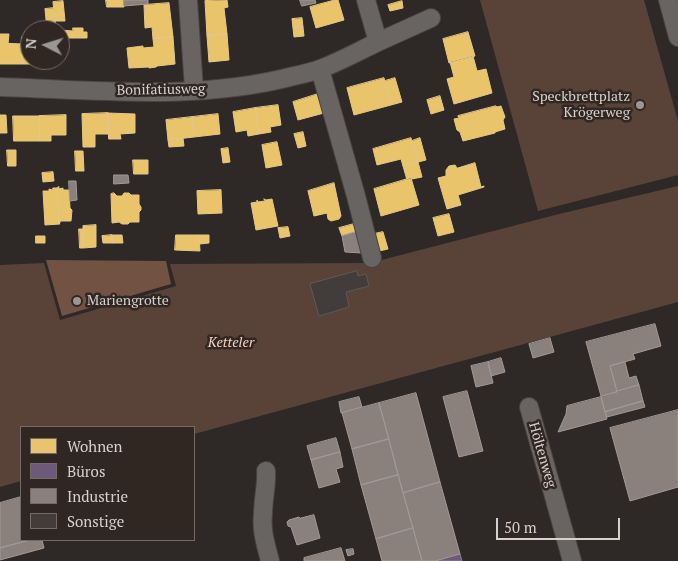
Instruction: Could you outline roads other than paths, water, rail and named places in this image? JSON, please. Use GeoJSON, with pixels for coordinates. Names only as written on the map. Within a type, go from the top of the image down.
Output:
{"type":"FeatureCollection","features":[{"type":"Feature","properties":{"kind":"street"},"geometry":{"type":"LineString","coordinates":[[188,0],[194,90]]}},
{"type":"Feature","properties":{"kind":"street"},"geometry":{"type":"LineString","coordinates":[[366,0],[378,42]]}},
{"type":"Feature","properties":{"kind":"street"},"geometry":{"type":"LineString","coordinates":[[668,0],[678,37]]}},
{"type":"Feature","properties":{"kind":"street","name":"Bonifatiusweg"},"geometry":{"type":"LineString","coordinates":[[0,87],[150,92],[229,89],[256,85],[320,69],[431,18]]}},
{"type":"Feature","properties":{"kind":"street"},"geometry":{"type":"LineString","coordinates":[[320,69],[372,258]]}},
{"type":"Feature","properties":{"kind":"street","name":"Höltenweg"},"geometry":{"type":"LineString","coordinates":[[529,407],[572,561]]}},
{"type":"Feature","properties":{"kind":"street"},"geometry":{"type":"LineString","coordinates":[[266,471],[262,515],[263,533],[270,561]]}},
{"type":"Feature","properties":{"kind":"place","name":"Speckbrettplatz Krögerweg"},"geometry":{"type":"Point","coordinates":[640,105]}},
{"type":"Feature","properties":{"kind":"place","name":"Mariengrotte"},"geometry":{"type":"Point","coordinates":[77,301]}},
{"type":"Feature","properties":{"kind":"park label","name":"Ketteler"},"geometry":{"type":"Point","coordinates":[231,343]}}]}
